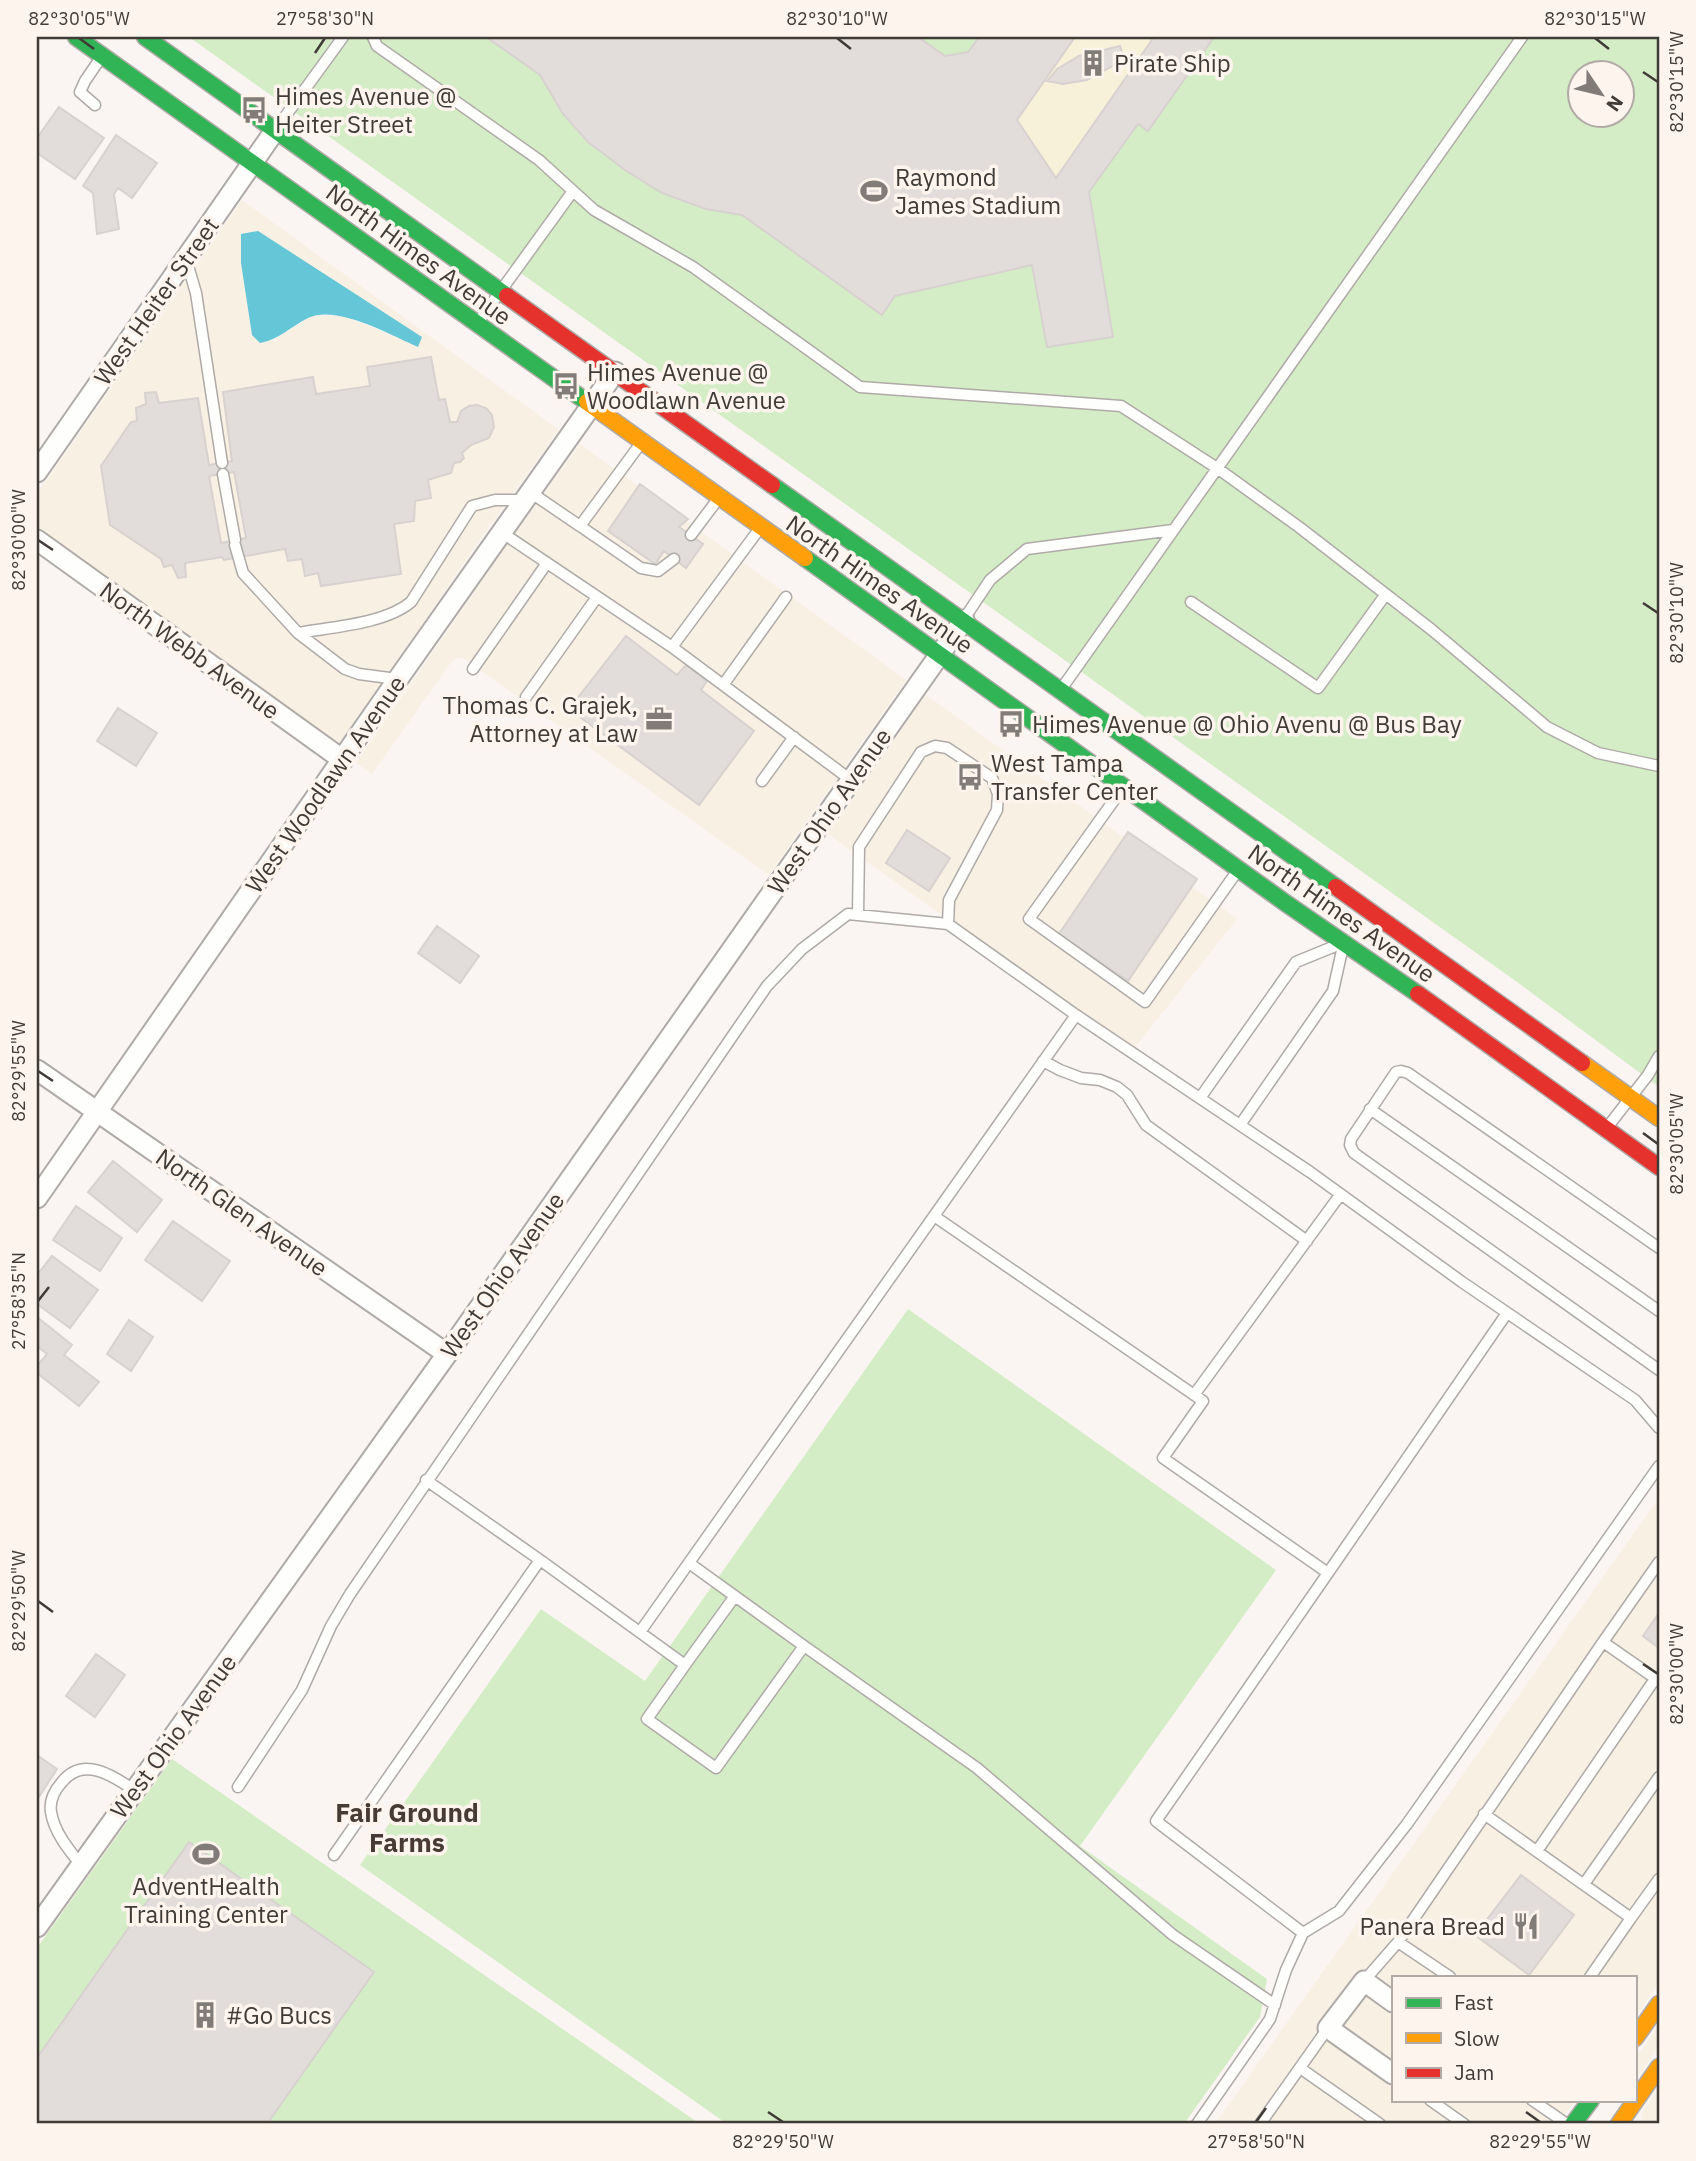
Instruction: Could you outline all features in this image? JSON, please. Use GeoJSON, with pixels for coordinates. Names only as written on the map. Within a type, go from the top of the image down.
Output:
{"type":"FeatureCollection","features":[{"type":"Feature","properties":{"kind":"street","name":"North Himes Avenue"},"geometry":{"type":"LineString","coordinates":[[76,37],[1239,869],[1354,926],[1631,1097],[1659,1118]]}},
{"type":"Feature","properties":{"kind":"street","name":"North Himes Avenue"},"geometry":{"type":"LineString","coordinates":[[145,37],[1061,690],[1354,926],[1464,1026],[1659,1167]]}},
{"type":"Feature","properties":{"kind":"street","name":"West Heiter Street"},"geometry":{"type":"LineString","coordinates":[[37,472],[276,129]]}},
{"type":"Feature","properties":{"kind":"street","name":"West Woodlawn Avenue"},"geometry":{"type":"LineString","coordinates":[[37,1198],[615,372]]}},
{"type":"Feature","properties":{"kind":"street","name":"North Webb Avenue"},"geometry":{"type":"LineString","coordinates":[[37,541],[342,760]]}},
{"type":"Feature","properties":{"kind":"street","name":"West Ohio Avenue"},"geometry":{"type":"LineString","coordinates":[[37,1927],[447,1354],[964,620]]}},
{"type":"Feature","properties":{"kind":"street","name":"North Glen Avenue"},"geometry":{"type":"LineString","coordinates":[[37,1070],[447,1354]]}},
{"type":"Feature","properties":{"kind":"street"},"geometry":{"type":"LineString","coordinates":[[1392,2001],[1364,1981],[1328,2028],[1392,2073]]}},
{"type":"Feature","properties":{"kind":"street"},"geometry":{"type":"LineString","coordinates":[[1636,2037],[1659,2004]]}},
{"type":"Feature","properties":{"kind":"street"},"geometry":{"type":"LineString","coordinates":[[1619,2124],[1630,2116],[1659,2067]]}},
{"type":"Feature","properties":{"kind":"street"},"geometry":{"type":"LineString","coordinates":[[1573,2124],[1590,2102]]}},
{"type":"Feature","properties":{"kind":"lane"},"geometry":{"type":"LineString","coordinates":[[276,129],[343,37]]}},
{"type":"Feature","properties":{"kind":"lane"},"geometry":{"type":"LineString","coordinates":[[373,37],[377,47],[539,160],[594,210],[693,267],[860,387],[1121,406],[1217,468],[1299,527],[1432,630],[1547,727],[1598,753],[1659,766]]}},
{"type":"Feature","properties":{"kind":"lane"},"geometry":{"type":"LineString","coordinates":[[1061,690],[1522,37]]}},
{"type":"Feature","properties":{"kind":"lane"},"geometry":{"type":"LineString","coordinates":[[95,106],[80,92],[102,56]]}},
{"type":"Feature","properties":{"kind":"lane"},"geometry":{"type":"LineString","coordinates":[[477,324],[573,191]]}},
{"type":"Feature","properties":{"kind":"lane"},"geometry":{"type":"LineString","coordinates":[[186,259],[196,293],[222,468],[243,573],[298,633],[345,669],[359,674],[398,679]]}},
{"type":"Feature","properties":{"kind":"lane"},"geometry":{"type":"LineString","coordinates":[[580,526],[642,441]]}},
{"type":"Feature","properties":{"kind":"lane"},"geometry":{"type":"LineString","coordinates":[[298,633],[385,617],[401,610],[411,602],[472,506],[495,500],[527,496],[580,526],[641,568],[658,571],[674,559]]}},
{"type":"Feature","properties":{"kind":"lane"},"geometry":{"type":"LineString","coordinates":[[691,535],[718,498]]}},
{"type":"Feature","properties":{"kind":"lane"},"geometry":{"type":"LineString","coordinates":[[672,647],[760,527]]}},
{"type":"Feature","properties":{"kind":"lane"},"geometry":{"type":"LineString","coordinates":[[964,620],[990,580],[1027,549],[1173,530]]}},
{"type":"Feature","properties":{"kind":"lane"},"geometry":{"type":"LineString","coordinates":[[501,532],[672,647],[851,780]]}},
{"type":"Feature","properties":{"kind":"lane"},"geometry":{"type":"LineString","coordinates":[[473,669],[547,563]]}},
{"type":"Feature","properties":{"kind":"lane"},"geometry":{"type":"LineString","coordinates":[[1191,601],[1318,688],[1386,594]]}},
{"type":"Feature","properties":{"kind":"lane"},"geometry":{"type":"LineString","coordinates":[[526,697],[597,597]]}},
{"type":"Feature","properties":{"kind":"lane"},"geometry":{"type":"LineString","coordinates":[[723,685],[786,597]]}},
{"type":"Feature","properties":{"kind":"lane"},"geometry":{"type":"LineString","coordinates":[[762,781],[794,737]]}},
{"type":"Feature","properties":{"kind":"lane"},"geometry":{"type":"LineString","coordinates":[[858,915],[859,846],[921,752],[935,746],[947,748],[992,778],[998,794],[997,810],[948,900],[948,924]]}},
{"type":"Feature","properties":{"kind":"lane"},"geometry":{"type":"LineString","coordinates":[[1124,787],[1029,919],[1145,1002],[1239,869]]}},
{"type":"Feature","properties":{"kind":"lane"},"geometry":{"type":"LineString","coordinates":[[238,1787],[302,1690],[346,1599],[768,986],[802,950],[848,914],[948,924],[1635,1400],[1659,1428]]}},
{"type":"Feature","properties":{"kind":"lane"},"geometry":{"type":"LineString","coordinates":[[1200,1098],[1296,962],[1354,926]]}},
{"type":"Feature","properties":{"kind":"lane"},"geometry":{"type":"LineString","coordinates":[[1240,1125],[1333,991],[1354,926]]}},
{"type":"Feature","properties":{"kind":"lane"},"geometry":{"type":"LineString","coordinates":[[640,1632],[1076,1015]]}},
{"type":"Feature","properties":{"kind":"lane"},"geometry":{"type":"LineString","coordinates":[[1606,1129],[1659,1056]]}},
{"type":"Feature","properties":{"kind":"lane"},"geometry":{"type":"LineString","coordinates":[[1043,1061],[1081,1078],[1100,1080],[1116,1087],[1127,1096],[1146,1125],[1307,1241]]}},
{"type":"Feature","properties":{"kind":"lane"},"geometry":{"type":"LineString","coordinates":[[1659,1248],[1408,1073],[1396,1072],[1351,1139],[1350,1145],[1354,1153],[1659,1370]]}},
{"type":"Feature","properties":{"kind":"lane"},"geometry":{"type":"LineString","coordinates":[[1370,1110],[1659,1311]]}},
{"type":"Feature","properties":{"kind":"lane"},"geometry":{"type":"LineString","coordinates":[[1194,1395],[1340,1195]]}},
{"type":"Feature","properties":{"kind":"lane"},"geometry":{"type":"LineString","coordinates":[[934,1216],[1203,1401],[1163,1458],[1328,1573]]}},
{"type":"Feature","properties":{"kind":"lane"},"geometry":{"type":"LineString","coordinates":[[1303,1933],[1156,1821],[1507,1313]]}},
{"type":"Feature","properties":{"kind":"lane"},"geometry":{"type":"LineString","coordinates":[[1197,2124],[1270,2019],[1286,1970],[1303,1933],[1339,1911],[1407,1824],[1659,1466]]}},
{"type":"Feature","properties":{"kind":"lane"},"geometry":{"type":"LineString","coordinates":[[426,1480],[685,1665]]}},
{"type":"Feature","properties":{"kind":"lane"},"geometry":{"type":"LineString","coordinates":[[334,1855],[540,1560]]}},
{"type":"Feature","properties":{"kind":"lane"},"geometry":{"type":"LineString","coordinates":[[1364,1981],[1398,1942],[1659,1562]]}},
{"type":"Feature","properties":{"kind":"lane"},"geometry":{"type":"LineString","coordinates":[[689,1563],[977,1768],[1173,1935],[1275,2005]]}},
{"type":"Feature","properties":{"kind":"lane"},"geometry":{"type":"LineString","coordinates":[[735,1596],[647,1719],[716,1768],[804,1646]]}},
{"type":"Feature","properties":{"kind":"lane"},"geometry":{"type":"LineString","coordinates":[[1537,1851],[1657,1680],[1603,1642]]}},
{"type":"Feature","properties":{"kind":"lane"},"geometry":{"type":"LineString","coordinates":[[81,1865],[64,1842],[51,1812],[52,1794],[68,1774],[88,1768],[116,1777],[134,1790]]}},
{"type":"Feature","properties":{"kind":"lane"},"geometry":{"type":"LineString","coordinates":[[1584,1884],[1659,1777]]}},
{"type":"Feature","properties":{"kind":"lane"},"geometry":{"type":"LineString","coordinates":[[1484,1814],[1631,1918]]}},
{"type":"Feature","properties":{"kind":"lane"},"geometry":{"type":"LineString","coordinates":[[1591,1976],[1659,1879]]}},
{"type":"Feature","properties":{"kind":"lane"},"geometry":{"type":"LineString","coordinates":[[1398,1942],[1449,1976]]}},
{"type":"Feature","properties":{"kind":"lane"},"geometry":{"type":"LineString","coordinates":[[1260,2124],[1328,2028]]}},
{"type":"Feature","properties":{"kind":"lane"},"geometry":{"type":"LineString","coordinates":[[1300,2068],[1380,2124]]}},
{"type":"Feature","properties":{"kind":"lane"},"geometry":{"type":"LineString","coordinates":[[1433,2102],[1464,2124]]}},
{"type":"Feature","properties":{"kind":"lane"},"geometry":{"type":"LineString","coordinates":[[1535,2102],[1567,2124]]}},
{"type":"Feature","properties":{"kind":"shaded area"},"geometry":{"type":"Polygon","coordinates":[[[242,200],[559,430],[339,744],[37,527],[37,494],[242,200]],[[241,263],[252,335],[260,343],[274,340],[312,316],[341,315],[418,346],[422,337],[241,263]]]}},
{"type":"Feature","properties":{"kind":"shaded area"},"geometry":{"type":"Polygon","coordinates":[[[580,444],[906,680],[769,875],[463,658],[452,661],[372,774],[356,763],[580,444]]]}},
{"type":"Feature","properties":{"kind":"shaded area"},"geometry":{"type":"Polygon","coordinates":[[[926,695],[1237,919],[1132,1051],[828,834],[926,695]]]}},
{"type":"Feature","properties":{"kind":"shaded area"},"geometry":{"type":"Polygon","coordinates":[[[1659,1498],[1659,1983],[1636,2016],[1636,1976],[1392,1976],[1392,2102],[1574,2102],[1563,2117],[1556,2119],[1558,2124],[1215,2124],[1659,1498]]]}},
{"type":"Feature","properties":{"kind":"shaded area"},"geometry":{"type":"Polygon","coordinates":[[[1659,2025],[1659,2046],[1636,2079],[1636,2058],[1659,2025]]]}},
{"type":"Feature","properties":{"kind":"shaded area"},"geometry":{"type":"Polygon","coordinates":[[[1659,2088],[1659,2124],[1641,2124],[1642,2112],[1659,2088]]]}},
{"type":"Feature","properties":{"kind":"green space"},"geometry":{"type":"Polygon","coordinates":[[[189,37],[1659,37],[1659,1087],[1517,982],[189,37]]]}},
{"type":"Feature","properties":{"kind":"green space"},"geometry":{"type":"Polygon","coordinates":[[[908,1309],[1276,1570],[1080,1846],[1267,1979],[1260,2017],[1184,2124],[727,2124],[360,1865],[541,1609],[645,1681],[908,1309]]]}},
{"type":"Feature","properties":{"kind":"green space","name":"AdventHealth Training Center"},"geometry":{"type":"Polygon","coordinates":[[[172,1759],[700,2124],[37,2124],[37,1948],[172,1759]]]}},
{"type":"Feature","properties":{"kind":"sand"},"geometry":{"type":"Polygon","coordinates":[[[1075,37],[1154,37],[1056,178],[1017,120],[1075,37]]]}},
{"type":"Feature","properties":{"kind":"water"},"geometry":{"type":"Polygon","coordinates":[[[258,231],[422,337],[418,347],[379,329],[333,315],[308,318],[279,336],[260,343],[252,335],[241,263],[241,234],[258,231]]]}},
{"type":"Feature","properties":{"kind":"building","name":"Raymond James Stadium"},"geometry":{"type":"Polygon","coordinates":[[[486,37],[918,37],[945,56],[968,52],[979,37],[1075,37],[1017,120],[1056,178],[1154,37],[1214,37],[1148,131],[1138,124],[1089,192],[1113,337],[1047,347],[1032,265],[895,296],[882,315],[742,215],[706,209],[662,193],[625,170],[588,142],[563,114],[540,75],[486,37]]]}},
{"type":"Feature","properties":{"kind":"building","name":"Pirate Ship"},"geometry":{"type":"Polygon","coordinates":[[[1120,46],[1124,58],[1087,80],[1063,84],[1047,81],[1057,69],[1079,56],[1120,46]]]}},
{"type":"Feature","properties":{"kind":"building"},"geometry":{"type":"Polygon","coordinates":[[[59,107],[104,138],[75,179],[37,153],[37,138],[59,107]]]}},
{"type":"Feature","properties":{"kind":"building"},"geometry":{"type":"Polygon","coordinates":[[[116,135],[157,163],[132,198],[118,188],[114,194],[119,229],[97,234],[93,193],[83,186],[116,135]]]}},
{"type":"Feature","properties":{"kind":"building"},"geometry":{"type":"Polygon","coordinates":[[[431,357],[439,400],[445,399],[450,422],[457,422],[461,411],[477,405],[486,408],[492,415],[494,427],[489,438],[471,445],[462,453],[464,458],[454,463],[451,473],[428,480],[431,498],[415,501],[414,521],[394,524],[401,574],[321,586],[318,573],[305,576],[302,559],[288,561],[285,549],[224,560],[222,557],[185,563],[186,577],[178,578],[172,565],[164,567],[161,559],[110,525],[101,466],[131,422],[137,421],[136,408],[146,404],[145,393],[156,392],[159,403],[198,398],[209,465],[232,461],[223,392],[313,377],[316,394],[370,386],[367,367],[431,357]],[[234,472],[209,476],[221,543],[246,538],[234,472]]]}},
{"type":"Feature","properties":{"kind":"building"},"geometry":{"type":"Polygon","coordinates":[[[640,484],[688,519],[679,527],[703,544],[686,568],[664,551],[655,564],[608,531],[640,484]]]}},
{"type":"Feature","properties":{"kind":"building"},"geometry":{"type":"Polygon","coordinates":[[[626,636],[677,675],[686,665],[707,681],[701,690],[754,731],[699,805],[569,709],[626,636]]]}},
{"type":"Feature","properties":{"kind":"building"},"geometry":{"type":"Polygon","coordinates":[[[118,708],[157,733],[136,766],[97,741],[118,708]]]}},
{"type":"Feature","properties":{"kind":"building"},"geometry":{"type":"Polygon","coordinates":[[[907,830],[950,858],[929,891],[886,863],[907,830]]]}},
{"type":"Feature","properties":{"kind":"building"},"geometry":{"type":"Polygon","coordinates":[[[1128,832],[1197,879],[1128,981],[1059,934],[1128,832]]]}},
{"type":"Feature","properties":{"kind":"building"},"geometry":{"type":"Polygon","coordinates":[[[437,926],[479,956],[460,983],[418,953],[437,926]]]}},
{"type":"Feature","properties":{"kind":"building"},"geometry":{"type":"Polygon","coordinates":[[[113,1161],[162,1200],[137,1232],[88,1192],[113,1161]]]}},
{"type":"Feature","properties":{"kind":"building"},"geometry":{"type":"Polygon","coordinates":[[[76,1206],[122,1238],[100,1271],[53,1240],[76,1206]]]}},
{"type":"Feature","properties":{"kind":"building"},"geometry":{"type":"Polygon","coordinates":[[[173,1221],[230,1261],[202,1301],[145,1260],[173,1221]]]}},
{"type":"Feature","properties":{"kind":"building"},"geometry":{"type":"Polygon","coordinates":[[[52,1256],[98,1290],[70,1328],[37,1304],[37,1275],[52,1256]]]}},
{"type":"Feature","properties":{"kind":"building"},"geometry":{"type":"Polygon","coordinates":[[[37,1317],[72,1345],[64,1355],[99,1382],[79,1406],[37,1373],[37,1366],[47,1354],[37,1346],[37,1317]]]}},
{"type":"Feature","properties":{"kind":"building"},"geometry":{"type":"Polygon","coordinates":[[[129,1320],[153,1337],[131,1371],[107,1354],[129,1320]]]}},
{"type":"Feature","properties":{"kind":"building"},"geometry":{"type":"Polygon","coordinates":[[[1659,1613],[1659,1648],[1643,1636],[1659,1613]]]}},
{"type":"Feature","properties":{"kind":"building"},"geometry":{"type":"Polygon","coordinates":[[[96,1654],[125,1675],[95,1717],[66,1696],[96,1654]]]}},
{"type":"Feature","properties":{"kind":"building"},"geometry":{"type":"Polygon","coordinates":[[[37,1755],[57,1769],[37,1800],[37,1755]]]}},
{"type":"Feature","properties":{"kind":"building","name":"#Go Bucs"},"geometry":{"type":"Polygon","coordinates":[[[189,1842],[374,1972],[267,2124],[37,2124],[37,2058],[189,1842]]]}},
{"type":"Feature","properties":{"kind":"building"},"geometry":{"type":"Polygon","coordinates":[[[1521,1875],[1574,1915],[1529,1975],[1475,1935],[1521,1875]]]}},
{"type":"Feature","properties":{"kind":"traffic: fast"},"geometry":{"type":"LineString","coordinates":[[76,37],[587,402]]}},
{"type":"Feature","properties":{"kind":"traffic: fast"},"geometry":{"type":"LineString","coordinates":[[145,37],[507,296]]}},
{"type":"Feature","properties":{"kind":"traffic: fast"},"geometry":{"type":"LineString","coordinates":[[772,485],[1336,887]]}},
{"type":"Feature","properties":{"kind":"traffic: fast"},"geometry":{"type":"LineString","coordinates":[[805,558],[1287,904],[1418,994]]}},
{"type":"Feature","properties":{"kind":"traffic: fast"},"geometry":{"type":"LineString","coordinates":[[1573,2124],[1590,2102]]}},
{"type":"Feature","properties":{"kind":"traffic: slow"},"geometry":{"type":"LineString","coordinates":[[587,402],[805,558]]}},
{"type":"Feature","properties":{"kind":"traffic: slow"},"geometry":{"type":"LineString","coordinates":[[1582,1063],[1659,1118]]}},
{"type":"Feature","properties":{"kind":"traffic: slow"},"geometry":{"type":"LineString","coordinates":[[1636,2037],[1659,2004]]}},
{"type":"Feature","properties":{"kind":"traffic: slow"},"geometry":{"type":"LineString","coordinates":[[1636,2100],[1659,2067]]}},
{"type":"Feature","properties":{"kind":"traffic: slow"},"geometry":{"type":"LineString","coordinates":[[1619,2124],[1634,2102]]}},
{"type":"Feature","properties":{"kind":"traffic: jam"},"geometry":{"type":"LineString","coordinates":[[507,296],[772,485]]}},
{"type":"Feature","properties":{"kind":"traffic: jam"},"geometry":{"type":"LineString","coordinates":[[1336,887],[1582,1063]]}},
{"type":"Feature","properties":{"kind":"traffic: jam"},"geometry":{"type":"LineString","coordinates":[[1418,994],[1659,1167]]}},
{"type":"Feature","properties":{"kind":"place","name":"Pirate Ship"},"geometry":{"type":"Point","coordinates":[1093,63]}},
{"type":"Feature","properties":{"kind":"place","name":"Himes Avenue @ Heiter Street"},"geometry":{"type":"Point","coordinates":[254,110]}},
{"type":"Feature","properties":{"kind":"place","name":"Raymond James Stadium"},"geometry":{"type":"Point","coordinates":[874,191]}},
{"type":"Feature","properties":{"kind":"place","name":"Himes Avenue @ Woodlawn Avenue"},"geometry":{"type":"Point","coordinates":[566,386]}},
{"type":"Feature","properties":{"kind":"place","name":"Thomas C. Grajek, Attorney at Law"},"geometry":{"type":"Point","coordinates":[659,719]}},
{"type":"Feature","properties":{"kind":"place","name":"Himes Avenue @ Ohio Avenu @ Bus Bay"},"geometry":{"type":"Point","coordinates":[1011,724]}},
{"type":"Feature","properties":{"kind":"place","name":"West Tampa Transfer Center"},"geometry":{"type":"Point","coordinates":[970,777]}},
{"type":"Feature","properties":{"kind":"place","name":"AdventHealth Training Center"},"geometry":{"type":"Point","coordinates":[206,1854]}},
{"type":"Feature","properties":{"kind":"place","name":"Panera Bread"},"geometry":{"type":"Point","coordinates":[1526,1926]}},
{"type":"Feature","properties":{"kind":"place","name":"#Go Bucs"},"geometry":{"type":"Point","coordinates":[205,2015]}},
{"type":"Feature","properties":{"kind":"district","name":"Fair Ground Farms"},"geometry":{"type":"Point","coordinates":[407,1826]}}]}
